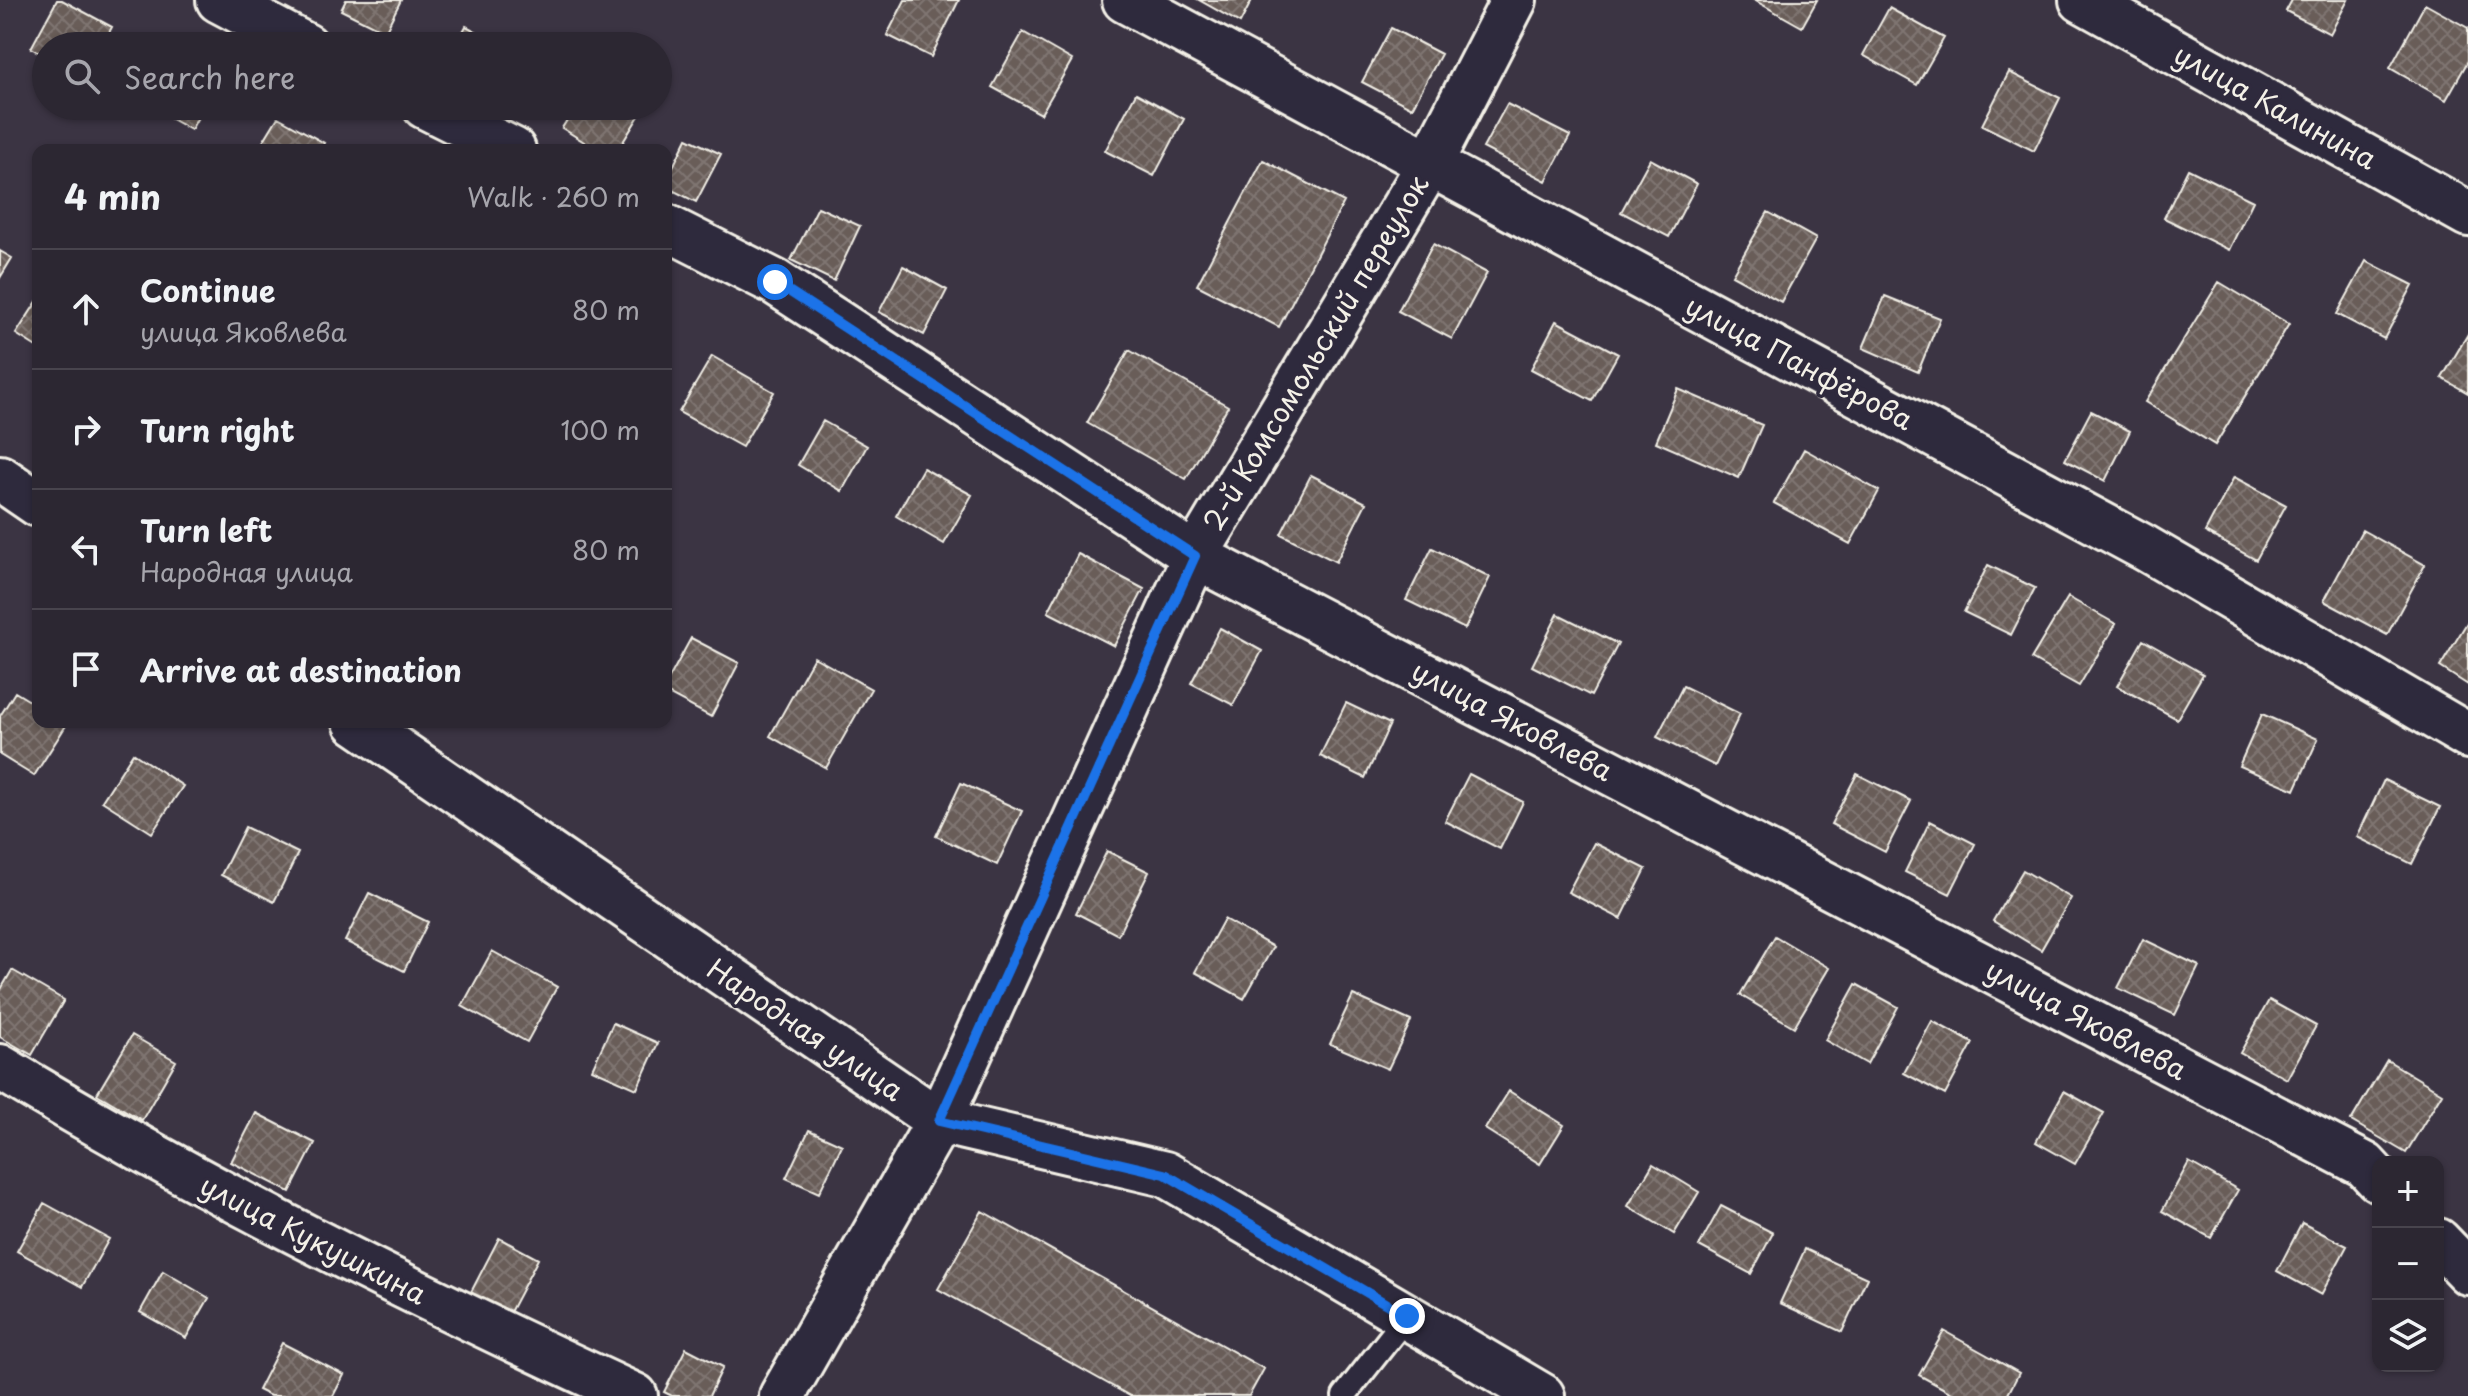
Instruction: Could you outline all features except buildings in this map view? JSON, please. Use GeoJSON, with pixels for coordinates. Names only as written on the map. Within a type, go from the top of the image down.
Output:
{"type":"FeatureCollection","features":[{"type":"Feature","properties":{"kind":"street"},"geometry":{"type":"LineString","coordinates":[[219,0],[280,32]]}},
{"type":"Feature","properties":{"kind":"street","name":"улица Панфёрова"},"geometry":{"type":"LineString","coordinates":[[1125,0],[2145,548],[2468,736]]}},
{"type":"Feature","properties":{"kind":"street","name":"2-й Комсомольский переулок"},"geometry":{"type":"LineString","coordinates":[[782,1396],[939,1121],[1195,556],[1429,165],[1514,0]]}},
{"type":"Feature","properties":{"kind":"street","name":"улица Калинина"},"geometry":{"type":"LineString","coordinates":[[2082,0],[2468,214]]}},
{"type":"Feature","properties":{"kind":"street"},"geometry":{"type":"LineString","coordinates":[[453,120],[501,144]]}},
{"type":"Feature","properties":{"kind":"street","name":"улица Яковлева"},"geometry":{"type":"LineString","coordinates":[[672,230],[775,282],[1195,556],[2365,1165],[2372,1173]]}},
{"type":"Feature","properties":{"kind":"street"},"geometry":{"type":"LineString","coordinates":[[0,478],[32,500]]}},
{"type":"Feature","properties":{"kind":"street","name":"Народная улица"},"geometry":{"type":"LineString","coordinates":[[365,728],[939,1121],[1165,1174],[1542,1396]]}},
{"type":"Feature","properties":{"kind":"street","name":"улица Кукушкина"},"geometry":{"type":"LineString","coordinates":[[0,1067],[111,1134],[282,1227],[483,1326],[635,1396]]}},
{"type":"Feature","properties":{"kind":"street"},"geometry":{"type":"LineString","coordinates":[[2444,1247],[2468,1272]]}},
{"type":"Feature","properties":{"kind":"lane"},"geometry":{"type":"LineString","coordinates":[[1344,1396],[1407,1316]]}},
{"type":"Feature","properties":{"kind":"route"},"geometry":{"type":"LineString","coordinates":[[775,282],[1195,556],[939,1121],[1165,1174],[1407,1316]]}}]}
